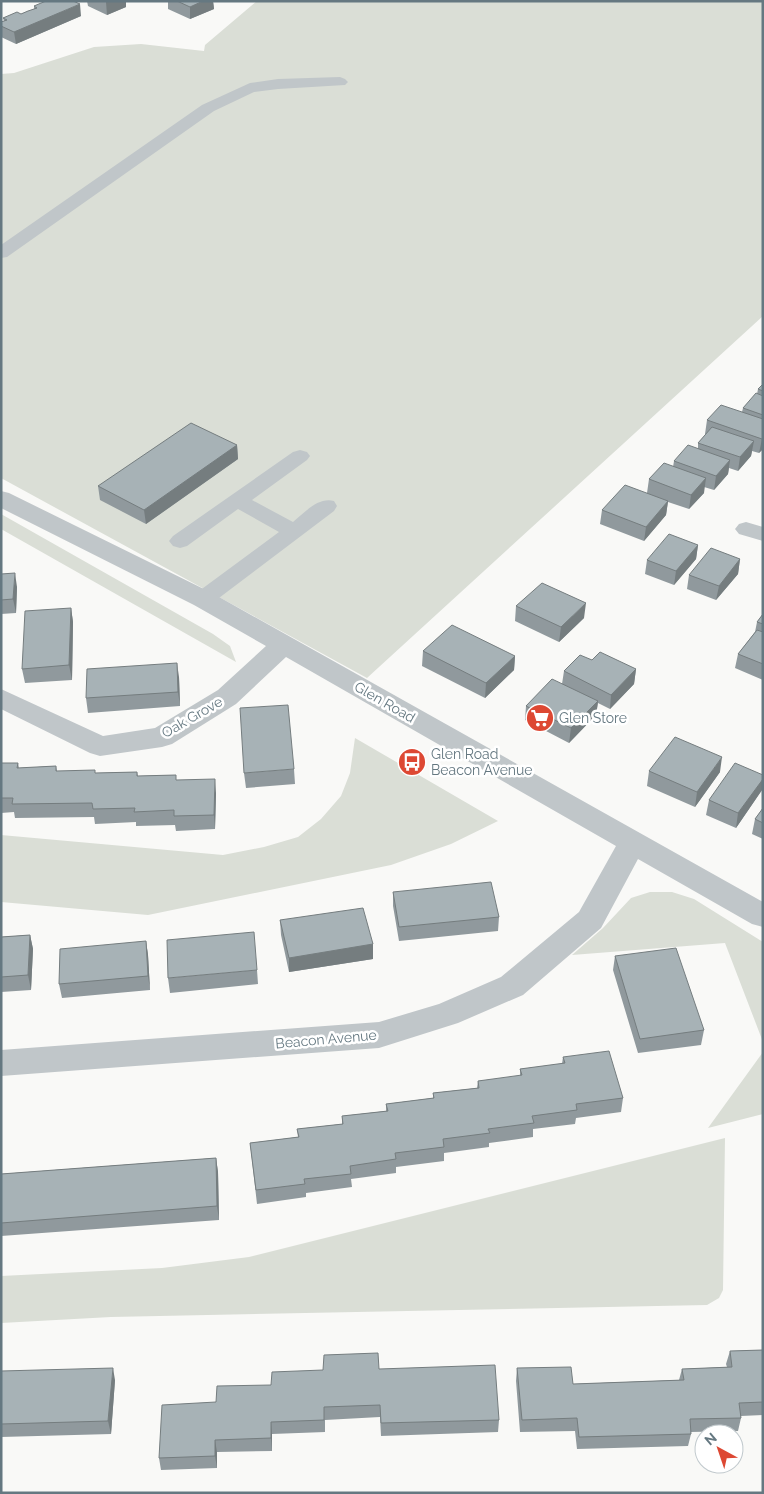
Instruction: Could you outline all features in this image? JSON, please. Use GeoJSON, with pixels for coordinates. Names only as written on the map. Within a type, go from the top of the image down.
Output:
{"type":"FeatureCollection","features":[{"type":"Feature","properties":{"kind":"street","name":"Glen Road"},"geometry":{"type":"LineString","coordinates":[[1,498],[203,599],[763,916]]}},
{"type":"Feature","properties":{"kind":"street","name":"Oak Grove"},"geometry":{"type":"LineString","coordinates":[[1,698],[100,746],[162,737],[227,697],[284,644]]}},
{"type":"Feature","properties":{"kind":"street","name":"Beacon Avenue"},"geometry":{"type":"LineString","coordinates":[[1,1063],[379,1035],[446,1014],[512,986],[590,920],[632,843]]}},
{"type":"Feature","properties":{"kind":"lane"},"geometry":{"type":"LineString","coordinates":[[1,253],[208,108],[250,88],[278,84],[340,82]]}},
{"type":"Feature","properties":{"kind":"lane"},"geometry":{"type":"LineString","coordinates":[[180,541],[300,456]]}},
{"type":"Feature","properties":{"kind":"lane"},"geometry":{"type":"LineString","coordinates":[[237,500],[294,531]]}},
{"type":"Feature","properties":{"kind":"lane"},"geometry":{"type":"LineString","coordinates":[[203,599],[328,506]]}},
{"type":"Feature","properties":{"kind":"shaded area"},"geometry":{"type":"Polygon","coordinates":[[[257,1],[763,1],[763,316],[367,678],[1,478],[1,74],[14,73],[94,47],[141,44],[204,51],[205,45],[257,1]]]}},
{"type":"Feature","properties":{"kind":"shaded area"},"geometry":{"type":"Polygon","coordinates":[[[1,514],[213,634],[230,646],[236,662],[1,529],[1,514]]]}},
{"type":"Feature","properties":{"kind":"shaded area"},"geometry":{"type":"Polygon","coordinates":[[[355,738],[498,821],[451,844],[391,865],[148,915],[1,902],[1,835],[223,855],[264,847],[298,837],[321,819],[341,796],[350,773],[355,738]]]}},
{"type":"Feature","properties":{"kind":"shaded area"},"geometry":{"type":"Polygon","coordinates":[[[650,892],[672,892],[694,899],[763,942],[763,1042],[725,943],[572,955],[603,928],[631,898],[650,892]]]}},
{"type":"Feature","properties":{"kind":"shaded area"},"geometry":{"type":"Polygon","coordinates":[[[763,1052],[763,1114],[708,1128],[763,1052]]]}},
{"type":"Feature","properties":{"kind":"shaded area"},"geometry":{"type":"Polygon","coordinates":[[[725,1138],[723,1290],[719,1298],[707,1305],[111,1317],[1,1323],[1,1276],[162,1268],[249,1257],[725,1138]]]}},
{"type":"Feature","properties":{"kind":"building"},"geometry":{"type":"Polygon","coordinates":[[[46,1],[73,1],[80,4],[14,32],[1,26],[1,22],[7,20],[3,18],[17,12],[21,14],[37,8],[34,6],[46,1]]]}},
{"type":"Feature","properties":{"kind":"building"},"geometry":{"type":"Polygon","coordinates":[[[177,1],[203,1],[190,7],[177,1]]]}},
{"type":"Feature","properties":{"kind":"building"},"geometry":{"type":"Polygon","coordinates":[[[763,384],[763,391],[758,389],[763,384]]]}},
{"type":"Feature","properties":{"kind":"building"},"geometry":{"type":"Polygon","coordinates":[[[756,393],[763,396],[763,415],[743,408],[756,393]]]}},
{"type":"Feature","properties":{"kind":"building"},"geometry":{"type":"Polygon","coordinates":[[[721,405],[763,419],[763,438],[707,420],[721,405]]]}},
{"type":"Feature","properties":{"kind":"building"},"geometry":{"type":"Polygon","coordinates":[[[191,423],[237,445],[144,510],[98,486],[191,423]]]}},
{"type":"Feature","properties":{"kind":"building"},"geometry":{"type":"Polygon","coordinates":[[[712,427],[754,441],[740,457],[698,443],[712,427]]]}},
{"type":"Feature","properties":{"kind":"building"},"geometry":{"type":"Polygon","coordinates":[[[688,445],[730,460],[716,476],[674,461],[688,445]]]}},
{"type":"Feature","properties":{"kind":"building"},"geometry":{"type":"Polygon","coordinates":[[[664,463],[706,478],[691,495],[649,479],[664,463]]]}},
{"type":"Feature","properties":{"kind":"building"},"geometry":{"type":"Polygon","coordinates":[[[625,485],[668,501],[646,527],[602,510],[625,485]]]}},
{"type":"Feature","properties":{"kind":"building"},"geometry":{"type":"Polygon","coordinates":[[[669,534],[698,545],[676,571],[647,560],[669,534]]]}},
{"type":"Feature","properties":{"kind":"building"},"geometry":{"type":"Polygon","coordinates":[[[711,548],[740,559],[719,586],[689,575],[711,548]]]}},
{"type":"Feature","properties":{"kind":"building"},"geometry":{"type":"Polygon","coordinates":[[[15,573],[13,599],[1,600],[1,574],[15,573]]]}},
{"type":"Feature","properties":{"kind":"building"},"geometry":{"type":"Polygon","coordinates":[[[542,583],[586,603],[561,627],[516,606],[542,583]]]}},
{"type":"Feature","properties":{"kind":"building"},"geometry":{"type":"Polygon","coordinates":[[[71,608],[69,665],[22,669],[25,611],[71,608]]]}},
{"type":"Feature","properties":{"kind":"building"},"geometry":{"type":"Polygon","coordinates":[[[763,614],[763,624],[757,622],[763,614]]]}},
{"type":"Feature","properties":{"kind":"building"},"geometry":{"type":"Polygon","coordinates":[[[452,625],[515,656],[486,683],[423,651],[452,625]]]}},
{"type":"Feature","properties":{"kind":"building"},"geometry":{"type":"Polygon","coordinates":[[[757,630],[763,632],[763,664],[738,654],[757,630]]]}},
{"type":"Feature","properties":{"kind":"building"},"geometry":{"type":"Polygon","coordinates":[[[600,652],[636,669],[611,695],[564,671],[580,655],[592,660],[600,652]]]}},
{"type":"Feature","properties":{"kind":"building"},"geometry":{"type":"Polygon","coordinates":[[[177,663],[178,692],[86,698],[87,669],[177,663]]]}},
{"type":"Feature","properties":{"kind":"building"},"geometry":{"type":"Polygon","coordinates":[[[552,679],[598,701],[571,728],[526,706],[552,679]]]}},
{"type":"Feature","properties":{"kind":"building"},"geometry":{"type":"Polygon","coordinates":[[[288,705],[294,769],[244,773],[240,708],[288,705]]]}},
{"type":"Feature","properties":{"kind":"building"},"geometry":{"type":"Polygon","coordinates":[[[675,737],[722,757],[697,792],[649,771],[675,737]]]}},
{"type":"Feature","properties":{"kind":"building"},"geometry":{"type":"Polygon","coordinates":[[[1,763],[18,763],[17,768],[56,766],[56,771],[95,770],[95,773],[137,772],[137,776],[176,775],[176,780],[215,779],[214,815],[174,816],[174,810],[134,812],[135,808],[93,809],[92,803],[12,804],[13,798],[1,798],[1,763]]]}},
{"type":"Feature","properties":{"kind":"building"},"geometry":{"type":"Polygon","coordinates":[[[735,763],[763,775],[763,779],[738,813],[709,800],[735,763]]]}},
{"type":"Feature","properties":{"kind":"building"},"geometry":{"type":"Polygon","coordinates":[[[763,808],[763,823],[755,819],[763,808]]]}},
{"type":"Feature","properties":{"kind":"building"},"geometry":{"type":"Polygon","coordinates":[[[491,882],[499,917],[399,927],[393,892],[491,882]]]}},
{"type":"Feature","properties":{"kind":"building"},"geometry":{"type":"Polygon","coordinates":[[[363,908],[373,944],[289,958],[280,920],[363,908]]]}},
{"type":"Feature","properties":{"kind":"building"},"geometry":{"type":"Polygon","coordinates":[[[254,932],[257,970],[168,978],[167,940],[254,932]]]}},
{"type":"Feature","properties":{"kind":"building"},"geometry":{"type":"Polygon","coordinates":[[[30,935],[28,975],[1,977],[1,937],[30,935]]]}},
{"type":"Feature","properties":{"kind":"building"},"geometry":{"type":"Polygon","coordinates":[[[146,941],[148,976],[59,984],[60,949],[146,941]]]}},
{"type":"Feature","properties":{"kind":"building"},"geometry":{"type":"Polygon","coordinates":[[[676,948],[704,1030],[640,1039],[615,956],[676,948]]]}},
{"type":"Feature","properties":{"kind":"building"},"geometry":{"type":"Polygon","coordinates":[[[609,1051],[623,1098],[576,1104],[577,1110],[532,1116],[534,1123],[488,1129],[490,1133],[443,1139],[444,1147],[395,1153],[396,1159],[350,1166],[351,1174],[304,1179],[305,1184],[256,1190],[250,1143],[299,1137],[297,1129],[343,1124],[342,1116],[388,1111],[386,1104],[434,1098],[433,1093],[479,1088],[478,1081],[522,1075],[520,1069],[565,1063],[563,1057],[609,1051]]]}},
{"type":"Feature","properties":{"kind":"building"},"geometry":{"type":"Polygon","coordinates":[[[216,1158],[217,1206],[1,1223],[1,1174],[216,1158]]]}},
{"type":"Feature","properties":{"kind":"building"},"geometry":{"type":"Polygon","coordinates":[[[763,1350],[763,1402],[739,1403],[741,1418],[690,1419],[691,1434],[579,1437],[577,1418],[522,1420],[517,1368],[571,1367],[573,1384],[684,1380],[682,1369],[732,1367],[730,1351],[763,1350]]]}},
{"type":"Feature","properties":{"kind":"building"},"geometry":{"type":"Polygon","coordinates":[[[378,1353],[379,1369],[495,1365],[499,1420],[381,1423],[380,1405],[324,1407],[324,1420],[271,1422],[271,1438],[215,1440],[215,1456],[159,1458],[162,1405],[216,1402],[217,1386],[271,1385],[272,1372],[323,1370],[324,1355],[378,1353]]]}},
{"type":"Feature","properties":{"kind":"building"},"geometry":{"type":"Polygon","coordinates":[[[113,1368],[108,1421],[1,1424],[1,1371],[113,1368]]]}},
{"type":"Feature","properties":{"kind":"place","name":"Glen Store"},"geometry":{"type":"Point","coordinates":[540,718]}},
{"type":"Feature","properties":{"kind":"place","name":"Glen Road Beacon Avenue"},"geometry":{"type":"Point","coordinates":[412,762]}}]}
